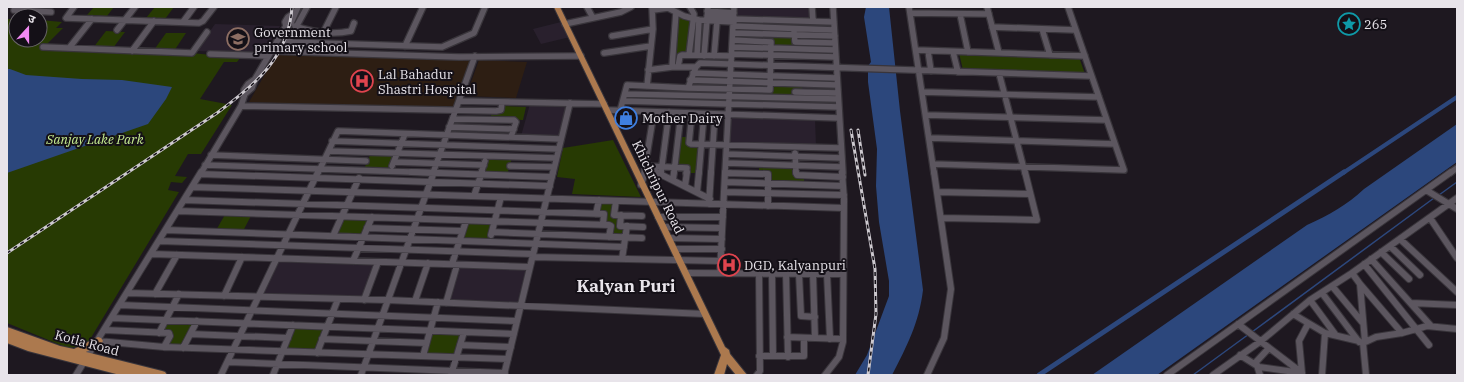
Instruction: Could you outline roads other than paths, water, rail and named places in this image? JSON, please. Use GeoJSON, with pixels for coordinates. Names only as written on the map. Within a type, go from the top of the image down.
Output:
{"type":"FeatureCollection","features":[{"type":"Feature","properties":{"kind":"main road","name":"Khichripur Road"},"geometry":{"type":"LineString","coordinates":[[557,7],[606,107],[641,185],[669,238],[705,314],[738,373]]}},
{"type":"Feature","properties":{"kind":"main road","name":"Kotla Road"},"geometry":{"type":"LineString","coordinates":[[7,331],[40,344],[74,354],[86,360],[138,375]]}},
{"type":"Feature","properties":{"kind":"main road","name":"Kotla Road"},"geometry":{"type":"LineString","coordinates":[[7,338],[28,347],[162,375]]}},
{"type":"Feature","properties":{"kind":"main road"},"geometry":{"type":"LineString","coordinates":[[74,354],[98,341]]}},
{"type":"Feature","properties":{"kind":"main road"},"geometry":{"type":"LineString","coordinates":[[719,375],[726,353]]}},
{"type":"Feature","properties":{"kind":"street"},"geometry":{"type":"LineString","coordinates":[[74,7],[66,18],[183,22],[202,22],[214,7]]}},
{"type":"Feature","properties":{"kind":"street"},"geometry":{"type":"LineString","coordinates":[[117,30],[135,7]]}},
{"type":"Feature","properties":{"kind":"street"},"geometry":{"type":"LineString","coordinates":[[183,22],[194,7]]}},
{"type":"Feature","properties":{"kind":"street"},"geometry":{"type":"LineString","coordinates":[[76,375],[192,188],[241,106],[245,94],[251,90],[255,84],[254,79],[286,26],[291,23],[294,13],[298,7]]}},
{"type":"Feature","properties":{"kind":"street"},"geometry":{"type":"LineString","coordinates":[[307,7],[295,26],[288,40],[289,43],[449,46],[474,33],[485,7]]}},
{"type":"Feature","properties":{"kind":"street"},"geometry":{"type":"LineString","coordinates":[[324,31],[336,7]]}},
{"type":"Feature","properties":{"kind":"street"},"geometry":{"type":"LineString","coordinates":[[405,46],[423,7]]}},
{"type":"Feature","properties":{"kind":"street"},"geometry":{"type":"LineString","coordinates":[[587,7],[593,18]]}},
{"type":"Feature","properties":{"kind":"street"},"geometry":{"type":"LineString","coordinates":[[565,24],[621,12],[631,7]]}},
{"type":"Feature","properties":{"kind":"street"},"geometry":{"type":"LineString","coordinates":[[690,7],[696,19],[697,55]]}},
{"type":"Feature","properties":{"kind":"street"},"geometry":{"type":"LineString","coordinates":[[812,7],[813,21]]}},
{"type":"Feature","properties":{"kind":"street"},"geometry":{"type":"LineString","coordinates":[[825,375],[839,357],[843,339],[842,274],[844,195],[833,7]]}},
{"type":"Feature","properties":{"kind":"street"},"geometry":{"type":"LineString","coordinates":[[939,7],[941,14]]}},
{"type":"Feature","properties":{"kind":"street"},"geometry":{"type":"LineString","coordinates":[[987,7],[999,53]]}},
{"type":"Feature","properties":{"kind":"street"},"geometry":{"type":"LineString","coordinates":[[933,164],[1124,170],[1068,7]]}},
{"type":"Feature","properties":{"kind":"street"},"geometry":{"type":"LineString","coordinates":[[647,86],[653,29],[652,8],[668,8],[696,19],[707,13],[794,28],[834,30]]}},
{"type":"Feature","properties":{"kind":"street"},"geometry":{"type":"LineString","coordinates":[[927,375],[944,338],[951,289],[910,10],[941,14],[989,14]]}},
{"type":"Feature","properties":{"kind":"street"},"geometry":{"type":"LineString","coordinates":[[672,67],[676,12]]}},
{"type":"Feature","properties":{"kind":"street"},"geometry":{"type":"LineString","coordinates":[[707,13],[734,18],[834,22]]}},
{"type":"Feature","properties":{"kind":"street"},"geometry":{"type":"LineString","coordinates":[[707,13],[717,21],[734,18],[763,34],[835,36]]}},
{"type":"Feature","properties":{"kind":"street"},"geometry":{"type":"LineString","coordinates":[[704,56],[707,13]]}},
{"type":"Feature","properties":{"kind":"street"},"geometry":{"type":"LineString","coordinates":[[960,14],[968,52]]}},
{"type":"Feature","properties":{"kind":"street"},"geometry":{"type":"LineString","coordinates":[[720,272],[734,18]]}},
{"type":"Feature","properties":{"kind":"street"},"geometry":{"type":"LineString","coordinates":[[69,48],[92,19]]}},
{"type":"Feature","properties":{"kind":"street"},"geometry":{"type":"LineString","coordinates":[[690,55],[696,19]]}},
{"type":"Feature","properties":{"kind":"street"},"geometry":{"type":"LineString","coordinates":[[132,51],[154,21]]}},
{"type":"Feature","properties":{"kind":"street"},"geometry":{"type":"LineString","coordinates":[[714,56],[717,21]]}},
{"type":"Feature","properties":{"kind":"street"},"geometry":{"type":"LineString","coordinates":[[794,21],[794,42],[835,43]]}},
{"type":"Feature","properties":{"kind":"street"},"geometry":{"type":"LineString","coordinates":[[295,26],[304,30],[348,32],[352,29],[354,23]]}},
{"type":"Feature","properties":{"kind":"street"},"geometry":{"type":"LineString","coordinates":[[992,27],[1076,30]]}},
{"type":"Feature","properties":{"kind":"street"},"geometry":{"type":"LineString","coordinates":[[612,36],[653,29]]}},
{"type":"Feature","properties":{"kind":"street"},"geometry":{"type":"LineString","coordinates":[[1042,29],[1050,55]]}},
{"type":"Feature","properties":{"kind":"street"},"geometry":{"type":"LineString","coordinates":[[48,48],[192,53],[207,32]]}},
{"type":"Feature","properties":{"kind":"street"},"geometry":{"type":"LineString","coordinates":[[763,34],[763,41]]}},
{"type":"Feature","properties":{"kind":"street"},"geometry":{"type":"LineString","coordinates":[[620,111],[628,85],[730,89],[759,93],[770,91],[771,41],[732,43]]}},
{"type":"Feature","properties":{"kind":"street"},"geometry":{"type":"LineString","coordinates":[[802,42],[802,49]]}},
{"type":"Feature","properties":{"kind":"street"},"geometry":{"type":"LineString","coordinates":[[732,43],[771,48],[835,50]]}},
{"type":"Feature","properties":{"kind":"street"},"geometry":{"type":"LineString","coordinates":[[604,53],[651,46]]}},
{"type":"Feature","properties":{"kind":"street"},"geometry":{"type":"LineString","coordinates":[[916,50],[1084,56]]}},
{"type":"Feature","properties":{"kind":"street"},"geometry":{"type":"LineString","coordinates":[[210,54],[271,51],[459,57],[581,56]]}},
{"type":"Feature","properties":{"kind":"street"},"geometry":{"type":"LineString","coordinates":[[928,51],[931,71]]}},
{"type":"Feature","properties":{"kind":"street"},"geometry":{"type":"LineString","coordinates":[[953,52],[958,72]]}},
{"type":"Feature","properties":{"kind":"street"},"geometry":{"type":"LineString","coordinates":[[678,67],[680,56],[690,55],[836,57]]}},
{"type":"Feature","properties":{"kind":"street"},"geometry":{"type":"LineString","coordinates":[[360,375],[475,56]]}},
{"type":"Feature","properties":{"kind":"street"},"geometry":{"type":"LineString","coordinates":[[673,180],[678,136],[687,113],[690,80],[700,62],[1091,76]]}},
{"type":"Feature","properties":{"kind":"street"},"geometry":{"type":"LineString","coordinates":[[648,70],[672,67],[696,67]]}},
{"type":"Feature","properties":{"kind":"street"},"geometry":{"type":"LineString","coordinates":[[693,73],[837,78]]}},
{"type":"Feature","properties":{"kind":"street"},"geometry":{"type":"LineString","coordinates":[[941,218],[1036,221],[999,73]]}},
{"type":"Feature","properties":{"kind":"street"},"geometry":{"type":"LineString","coordinates":[[690,80],[837,85]]}},
{"type":"Feature","properties":{"kind":"street"},"geometry":{"type":"LineString","coordinates":[[803,84],[803,92]]}},
{"type":"Feature","properties":{"kind":"street"},"geometry":{"type":"LineString","coordinates":[[794,95],[803,92],[838,96]]}},
{"type":"Feature","properties":{"kind":"street"},"geometry":{"type":"LineString","coordinates":[[923,92],[1099,97]]}},
{"type":"Feature","properties":{"kind":"street"},"geometry":{"type":"LineString","coordinates":[[625,94],[729,104],[839,106]]}},
{"type":"Feature","properties":{"kind":"street"},"geometry":{"type":"LineString","coordinates":[[623,101],[689,100],[794,95],[838,96]]}},
{"type":"Feature","properties":{"kind":"street"},"geometry":{"type":"LineString","coordinates":[[791,116],[791,105],[794,95]]}},
{"type":"Feature","properties":{"kind":"street"},"geometry":{"type":"LineString","coordinates":[[459,101],[570,103],[606,107],[620,111],[839,118]]}},
{"type":"Feature","properties":{"kind":"street"},"geometry":{"type":"LineString","coordinates":[[241,106],[499,111],[502,102]]}},
{"type":"Feature","properties":{"kind":"street"},"geometry":{"type":"LineString","coordinates":[[228,362],[363,367],[452,373],[504,374],[570,103]]}},
{"type":"Feature","properties":{"kind":"street"},"geometry":{"type":"LineString","coordinates":[[488,119],[490,111]]}},
{"type":"Feature","properties":{"kind":"street"},"geometry":{"type":"LineString","coordinates":[[641,185],[646,166],[654,112]]}},
{"type":"Feature","properties":{"kind":"street"},"geometry":{"type":"LineString","coordinates":[[661,174],[669,112]]}},
{"type":"Feature","properties":{"kind":"street"},"geometry":{"type":"LineString","coordinates":[[687,113],[690,144],[841,148]]}},
{"type":"Feature","properties":{"kind":"street"},"geometry":{"type":"LineString","coordinates":[[697,192],[704,114]]}},
{"type":"Feature","properties":{"kind":"street"},"geometry":{"type":"LineString","coordinates":[[709,201],[715,114]]}},
{"type":"Feature","properties":{"kind":"street"},"geometry":{"type":"LineString","coordinates":[[926,115],[1106,120]]}},
{"type":"Feature","properties":{"kind":"street"},"geometry":{"type":"LineString","coordinates":[[453,119],[514,120],[516,122],[511,137]]}},
{"type":"Feature","properties":{"kind":"street"},"geometry":{"type":"LineString","coordinates":[[449,127],[514,129]]}},
{"type":"Feature","properties":{"kind":"street"},"geometry":{"type":"LineString","coordinates":[[221,375],[284,246],[336,134],[341,131],[561,139]]}},
{"type":"Feature","properties":{"kind":"street"},"geometry":{"type":"LineString","coordinates":[[390,171],[405,134]]}},
{"type":"Feature","properties":{"kind":"street"},"geometry":{"type":"LineString","coordinates":[[678,136],[690,136]]}},
{"type":"Feature","properties":{"kind":"street"},"geometry":{"type":"LineString","coordinates":[[508,175],[518,138]]}},
{"type":"Feature","properties":{"kind":"street"},"geometry":{"type":"LineString","coordinates":[[930,138],[1115,144]]}},
{"type":"Feature","properties":{"kind":"street"},"geometry":{"type":"LineString","coordinates":[[332,141],[559,149]]}},
{"type":"Feature","properties":{"kind":"street"},"geometry":{"type":"LineString","coordinates":[[794,147],[796,157],[796,174],[805,176],[843,177]]}},
{"type":"Feature","properties":{"kind":"street"},"geometry":{"type":"LineString","coordinates":[[329,151],[556,158]]}},
{"type":"Feature","properties":{"kind":"street"},"geometry":{"type":"LineString","coordinates":[[333,236],[370,152]]}},
{"type":"Feature","properties":{"kind":"street"},"geometry":{"type":"LineString","coordinates":[[726,154],[842,158]]}},
{"type":"Feature","properties":{"kind":"street"},"geometry":{"type":"LineString","coordinates":[[210,156],[366,161]]}},
{"type":"Feature","properties":{"kind":"street"},"geometry":{"type":"LineString","coordinates":[[474,196],[487,156]]}},
{"type":"Feature","properties":{"kind":"street"},"geometry":{"type":"LineString","coordinates":[[394,162],[484,165]]}},
{"type":"Feature","properties":{"kind":"street"},"geometry":{"type":"LineString","coordinates":[[726,163],[842,167]]}},
{"type":"Feature","properties":{"kind":"street"},"geometry":{"type":"LineString","coordinates":[[758,164],[758,174]]}},
{"type":"Feature","properties":{"kind":"street"},"geometry":{"type":"LineString","coordinates":[[205,165],[552,177]]}},
{"type":"Feature","properties":{"kind":"street"},"geometry":{"type":"LineString","coordinates":[[510,166],[554,167]]}},
{"type":"Feature","properties":{"kind":"street"},"geometry":{"type":"LineString","coordinates":[[646,166],[687,168],[685,186]]}},
{"type":"Feature","properties":{"kind":"street"},"geometry":{"type":"LineString","coordinates":[[646,166],[697,192],[709,201]]}},
{"type":"Feature","properties":{"kind":"street"},"geometry":{"type":"LineString","coordinates":[[1167,375],[1428,192],[1457,168]]}},
{"type":"Feature","properties":{"kind":"street"},"geometry":{"type":"LineString","coordinates":[[725,173],[768,174],[768,206]]}},
{"type":"Feature","properties":{"kind":"street"},"geometry":{"type":"LineString","coordinates":[[200,174],[550,186]]}},
{"type":"Feature","properties":{"kind":"street"},"geometry":{"type":"LineString","coordinates":[[687,174],[699,174]]}},
{"type":"Feature","properties":{"kind":"street"},"geometry":{"type":"LineString","coordinates":[[805,176],[805,185]]}},
{"type":"Feature","properties":{"kind":"street"},"geometry":{"type":"LineString","coordinates":[[724,182],[843,186]]}},
{"type":"Feature","properties":{"kind":"street"},"geometry":{"type":"LineString","coordinates":[[192,188],[651,202],[709,201],[723,204],[844,208]]}},
{"type":"Feature","properties":{"kind":"street"},"geometry":{"type":"LineString","coordinates":[[724,192],[844,195]]}},
{"type":"Feature","properties":{"kind":"street"},"geometry":{"type":"LineString","coordinates":[[937,192],[1030,194]]}},
{"type":"Feature","properties":{"kind":"street"},"geometry":{"type":"LineString","coordinates":[[1428,192],[1457,209]]}},
{"type":"Feature","properties":{"kind":"street"},"geometry":{"type":"LineString","coordinates":[[489,242],[501,197]]}},
{"type":"Feature","properties":{"kind":"street"},"geometry":{"type":"LineString","coordinates":[[1213,375],[1310,300],[1352,273],[1430,218],[1447,203],[1457,198]]}},
{"type":"Feature","properties":{"kind":"street"},"geometry":{"type":"LineString","coordinates":[[184,200],[596,214],[605,215],[603,225]]}},
{"type":"Feature","properties":{"kind":"street"},"geometry":{"type":"LineString","coordinates":[[596,214],[599,200]]}},
{"type":"Feature","properties":{"kind":"street"},"geometry":{"type":"LineString","coordinates":[[616,201],[613,214],[642,216]]}},
{"type":"Feature","properties":{"kind":"street"},"geometry":{"type":"LineString","coordinates":[[178,211],[603,225],[611,226],[609,237]]}},
{"type":"Feature","properties":{"kind":"street"},"geometry":{"type":"LineString","coordinates":[[621,215],[620,226],[643,227]]}},
{"type":"Feature","properties":{"kind":"street"},"geometry":{"type":"LineString","coordinates":[[353,261],[372,217]]}},
{"type":"Feature","properties":{"kind":"street"},"geometry":{"type":"LineString","coordinates":[[658,217],[723,217]]}},
{"type":"Feature","properties":{"kind":"street"},"geometry":{"type":"LineString","coordinates":[[1430,218],[1457,258]]}},
{"type":"Feature","properties":{"kind":"street"},"geometry":{"type":"LineString","coordinates":[[446,303],[456,252],[466,220]]}},
{"type":"Feature","properties":{"kind":"street"},"geometry":{"type":"LineString","coordinates":[[622,259],[627,226]]}},
{"type":"Feature","properties":{"kind":"street"},"geometry":{"type":"LineString","coordinates":[[663,227],[722,228]]}},
{"type":"Feature","properties":{"kind":"street"},"geometry":{"type":"LineString","coordinates":[[367,228],[462,231]]}},
{"type":"Feature","properties":{"kind":"street"},"geometry":{"type":"LineString","coordinates":[[166,230],[624,247]]}},
{"type":"Feature","properties":{"kind":"street"},"geometry":{"type":"LineString","coordinates":[[492,232],[642,238]]}},
{"type":"Feature","properties":{"kind":"street"},"geometry":{"type":"LineString","coordinates":[[669,238],[722,239]]}},
{"type":"Feature","properties":{"kind":"street"},"geometry":{"type":"LineString","coordinates":[[1400,239],[1457,292]]}},
{"type":"Feature","properties":{"kind":"street"},"geometry":{"type":"LineString","coordinates":[[160,241],[533,256],[721,261]]}},
{"type":"Feature","properties":{"kind":"street"},"geometry":{"type":"LineString","coordinates":[[1390,246],[1420,274]]}},
{"type":"Feature","properties":{"kind":"street"},"geometry":{"type":"LineString","coordinates":[[674,249],[722,249]]}},
{"type":"Feature","properties":{"kind":"street"},"geometry":{"type":"LineString","coordinates":[[1381,252],[1409,279]]}},
{"type":"Feature","properties":{"kind":"street"},"geometry":{"type":"LineString","coordinates":[[152,254],[530,267]]}},
{"type":"Feature","properties":{"kind":"street"},"geometry":{"type":"LineString","coordinates":[[155,294],[177,255]]}},
{"type":"Feature","properties":{"kind":"street"},"geometry":{"type":"LineString","coordinates":[[224,296],[242,257]]}},
{"type":"Feature","properties":{"kind":"street"},"geometry":{"type":"LineString","coordinates":[[1371,259],[1431,326]]}},
{"type":"Feature","properties":{"kind":"street"},"geometry":{"type":"LineString","coordinates":[[364,300],[378,262]]}},
{"type":"Feature","properties":{"kind":"street"},"geometry":{"type":"LineString","coordinates":[[415,302],[428,263]]}},
{"type":"Feature","properties":{"kind":"street"},"geometry":{"type":"LineString","coordinates":[[1364,264],[1430,345]]}},
{"type":"Feature","properties":{"kind":"street"},"geometry":{"type":"LineString","coordinates":[[686,273],[759,272],[842,274]]}},
{"type":"Feature","properties":{"kind":"street"},"geometry":{"type":"LineString","coordinates":[[757,375],[760,371],[759,272]]}},
{"type":"Feature","properties":{"kind":"street"},"geometry":{"type":"LineString","coordinates":[[772,273],[773,356]]}},
{"type":"Feature","properties":{"kind":"street"},"geometry":{"type":"LineString","coordinates":[[786,273],[788,357]]}},
{"type":"Feature","properties":{"kind":"street"},"geometry":{"type":"LineString","coordinates":[[1352,273],[1402,333]]}},
{"type":"Feature","properties":{"kind":"street"},"geometry":{"type":"LineString","coordinates":[[799,274],[802,316],[815,317]]}},
{"type":"Feature","properties":{"kind":"street"},"geometry":{"type":"LineString","coordinates":[[813,274],[815,338]]}},
{"type":"Feature","properties":{"kind":"street"},"geometry":{"type":"LineString","coordinates":[[827,274],[830,339]]}},
{"type":"Feature","properties":{"kind":"street"},"geometry":{"type":"LineString","coordinates":[[1360,284],[1362,342],[1366,375]]}},
{"type":"Feature","properties":{"kind":"street"},"geometry":{"type":"LineString","coordinates":[[1332,286],[1362,322]]}},
{"type":"Feature","properties":{"kind":"street"},"geometry":{"type":"LineString","coordinates":[[127,293],[387,300],[705,314]]}},
{"type":"Feature","properties":{"kind":"street"},"geometry":{"type":"LineString","coordinates":[[1322,293],[1362,342]]}},
{"type":"Feature","properties":{"kind":"street"},"geometry":{"type":"LineString","coordinates":[[159,333],[179,294]]}},
{"type":"Feature","properties":{"kind":"street"},"geometry":{"type":"LineString","coordinates":[[317,353],[338,299]]}},
{"type":"Feature","properties":{"kind":"street"},"geometry":{"type":"LineString","coordinates":[[1310,300],[1336,335]]}},
{"type":"Feature","properties":{"kind":"street"},"geometry":{"type":"LineString","coordinates":[[423,356],[438,302]]}},
{"type":"Feature","properties":{"kind":"street"},"geometry":{"type":"LineString","coordinates":[[1411,303],[1457,305]]}},
{"type":"Feature","properties":{"kind":"street"},"geometry":{"type":"LineString","coordinates":[[120,305],[517,321]]}},
{"type":"Feature","properties":{"kind":"street"},"geometry":{"type":"LineString","coordinates":[[787,308],[801,308]]}},
{"type":"Feature","properties":{"kind":"street"},"geometry":{"type":"LineString","coordinates":[[1293,314],[1325,333],[1362,342],[1376,337],[1431,326],[1457,329]]}},
{"type":"Feature","properties":{"kind":"street"},"geometry":{"type":"LineString","coordinates":[[112,318],[514,334]]}},
{"type":"Feature","properties":{"kind":"street"},"geometry":{"type":"LineString","coordinates":[[183,348],[197,321]]}},
{"type":"Feature","properties":{"kind":"street"},"geometry":{"type":"LineString","coordinates":[[1304,374],[1300,341],[1308,324]]}},
{"type":"Feature","properties":{"kind":"street"},"geometry":{"type":"LineString","coordinates":[[273,375],[293,325]]}},
{"type":"Feature","properties":{"kind":"street"},"geometry":{"type":"LineString","coordinates":[[1240,325],[1304,374]]}},
{"type":"Feature","properties":{"kind":"street"},"geometry":{"type":"LineString","coordinates":[[105,330],[170,334],[164,347]]}},
{"type":"Feature","properties":{"kind":"street"},"geometry":{"type":"LineString","coordinates":[[452,373],[464,332]]}},
{"type":"Feature","properties":{"kind":"street"},"geometry":{"type":"LineString","coordinates":[[1322,375],[1325,333]]}},
{"type":"Feature","properties":{"kind":"street"},"geometry":{"type":"LineString","coordinates":[[191,334],[288,338]]}},
{"type":"Feature","properties":{"kind":"street"},"geometry":{"type":"LineString","coordinates":[[787,337],[843,339]]}},
{"type":"Feature","properties":{"kind":"street"},"geometry":{"type":"LineString","coordinates":[[759,356],[804,356],[804,338]]}},
{"type":"Feature","properties":{"kind":"street"},"geometry":{"type":"LineString","coordinates":[[322,339],[426,343]]}},
{"type":"Feature","properties":{"kind":"street"},"geometry":{"type":"LineString","coordinates":[[98,341],[183,348],[508,359]]}},
{"type":"Feature","properties":{"kind":"street"},"geometry":{"type":"LineString","coordinates":[[460,345],[511,347]]}},
{"type":"Feature","properties":{"kind":"street"},"geometry":{"type":"LineString","coordinates":[[1259,371],[1256,362],[1269,348]]}},
{"type":"Feature","properties":{"kind":"street"},"geometry":{"type":"LineString","coordinates":[[1240,355],[1259,371],[1304,374]]}},
{"type":"Feature","properties":{"kind":"water"},"geometry":{"type":"Polygon","coordinates":[[[866,7],[889,7],[900,111],[923,290],[919,313],[915,324],[892,375],[855,375],[867,355],[889,296],[889,281],[879,222],[876,186],[877,149],[868,82],[868,66],[871,62],[864,17],[866,7]]]}},
{"type":"Feature","properties":{"kind":"water"},"geometry":{"type":"Polygon","coordinates":[[[7,69],[26,75],[122,80],[172,87],[166,99],[148,124],[7,173],[7,69]]]}},
{"type":"Feature","properties":{"kind":"water"},"geometry":{"type":"Polygon","coordinates":[[[1457,124],[1457,162],[1157,375],[1092,375],[1307,225],[1344,205],[1364,189],[1457,124]]]}},
{"type":"Feature","properties":{"kind":"waterway"},"geometry":{"type":"LineString","coordinates":[[1343,173],[1457,97]]}},
{"type":"Feature","properties":{"kind":"waterway"},"geometry":{"type":"LineString","coordinates":[[1039,375],[1344,172]]}},
{"type":"Feature","properties":{"kind":"waterway"},"geometry":{"type":"LineString","coordinates":[[1439,195],[1457,182]]}},
{"type":"Feature","properties":{"kind":"waterway"},"geometry":{"type":"LineString","coordinates":[[1252,332],[1434,198]]}},
{"type":"Feature","properties":{"kind":"waterway"},"geometry":{"type":"LineString","coordinates":[[1193,375],[1249,334]]}},
{"type":"Feature","properties":{"kind":"railway"},"geometry":{"type":"LineString","coordinates":[[7,253],[217,113],[244,92],[268,68],[277,55],[284,41],[289,25],[292,7]]}},
{"type":"Feature","properties":{"kind":"railway"},"geometry":{"type":"LineString","coordinates":[[851,130],[875,269],[876,314],[868,375]]}},
{"type":"Feature","properties":{"kind":"railway"},"geometry":{"type":"LineString","coordinates":[[858,130],[865,175]]}},
{"type":"Feature","properties":{"kind":"place","name":"265"},"geometry":{"type":"Point","coordinates":[1349,24]}},
{"type":"Feature","properties":{"kind":"place","name":"Government primary school"},"geometry":{"type":"Point","coordinates":[238,39]}},
{"type":"Feature","properties":{"kind":"place","name":"Lal Bahadur Shastri Hospital"},"geometry":{"type":"Point","coordinates":[362,81]}},
{"type":"Feature","properties":{"kind":"place","name":"Mother Dairy"},"geometry":{"type":"Point","coordinates":[626,118]}},
{"type":"Feature","properties":{"kind":"place","name":"DGD, Kalyanpuri"},"geometry":{"type":"Point","coordinates":[729,265]}},
{"type":"Feature","properties":{"kind":"district","name":"Kalyan Puri"},"geometry":{"type":"Point","coordinates":[626,286]}},
{"type":"Feature","properties":{"kind":"park label","name":"Sanjay Lake Park"},"geometry":{"type":"Point","coordinates":[95,139]}}]}
